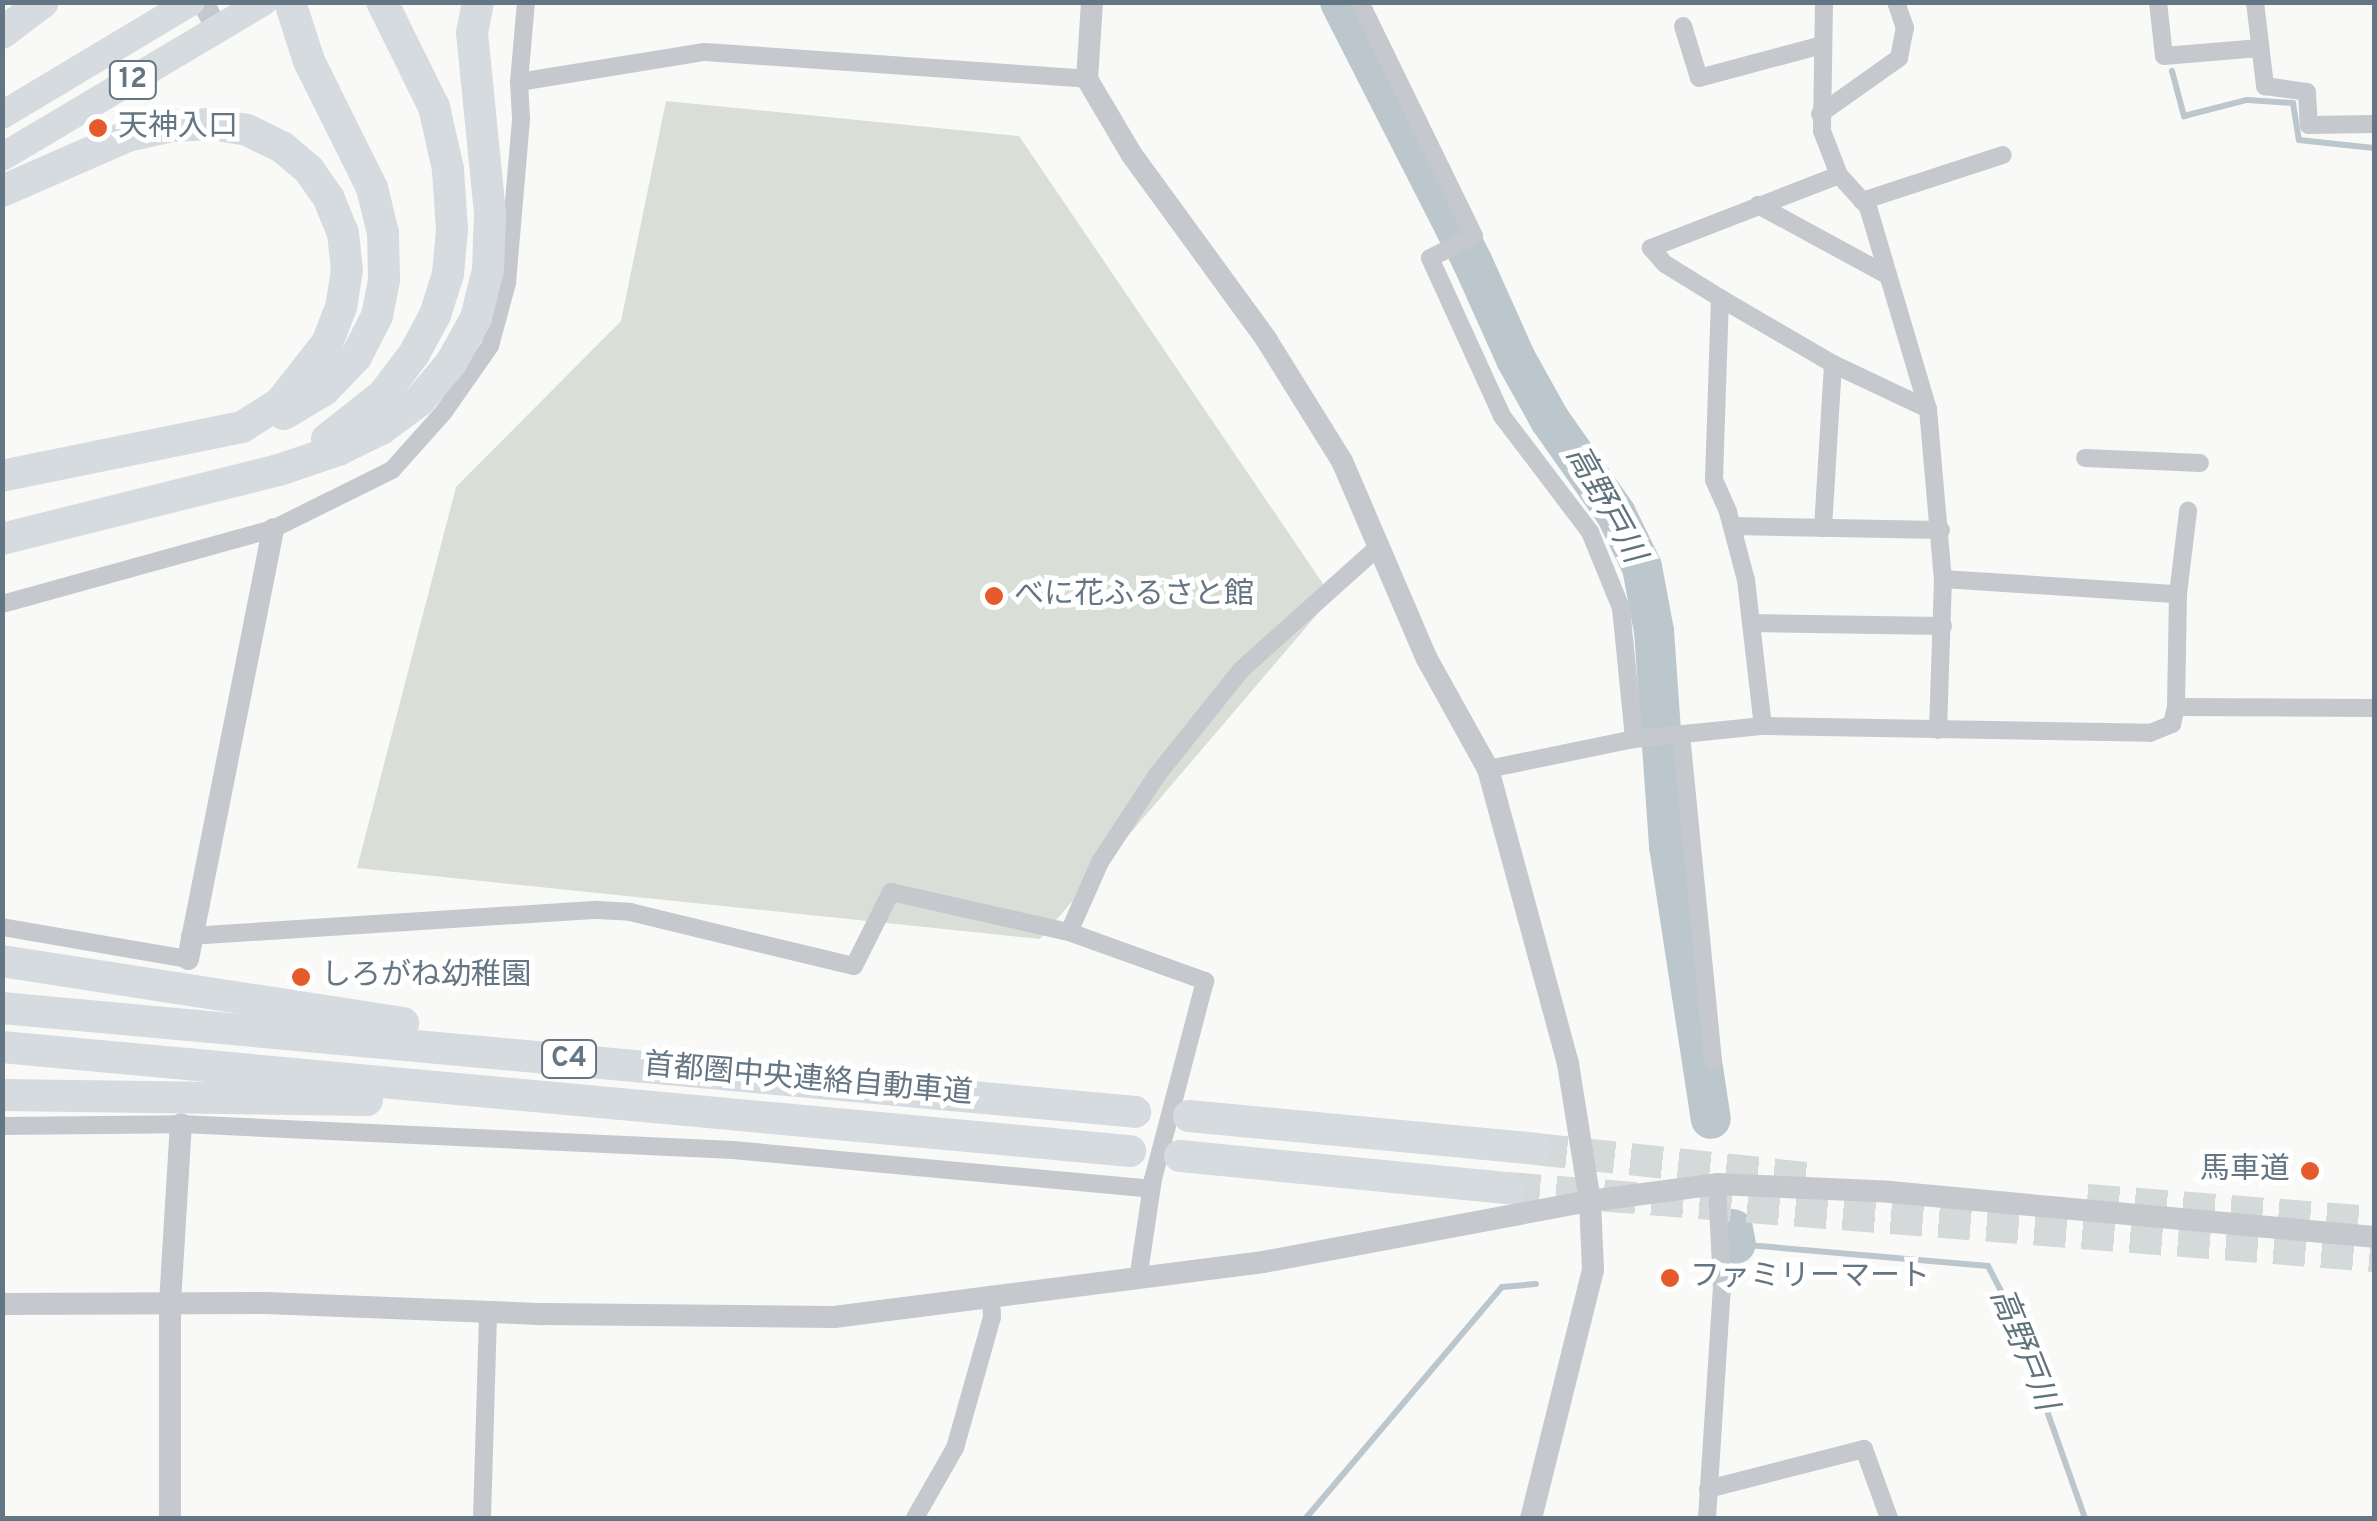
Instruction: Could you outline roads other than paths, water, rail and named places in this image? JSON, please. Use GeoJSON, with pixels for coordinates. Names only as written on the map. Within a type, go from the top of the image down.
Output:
{"type":"FeatureCollection","features":[{"type":"Feature","properties":{"kind":"highway"},"geometry":{"type":"LineString","coordinates":[[2,33],[43,2]]}},
{"type":"Feature","properties":{"kind":"highway"},"geometry":{"type":"LineString","coordinates":[[2,476],[242,428],[285,414],[324,390],[356,358],[377,316],[381,298],[383,233],[372,188],[309,61],[290,2]]}},
{"type":"Feature","properties":{"kind":"highway"},"geometry":{"type":"LineString","coordinates":[[279,470],[346,428],[383,395],[414,354],[435,315],[448,274],[452,230],[448,169],[434,107],[382,2]]}},
{"type":"Feature","properties":{"kind":"highway"},"geometry":{"type":"LineString","coordinates":[[2,538],[279,470],[338,450],[381,429],[419,401],[451,363],[476,318],[488,270],[490,213],[472,50],[478,2]]}},
{"type":"Feature","properties":{"kind":"highway"},"geometry":{"type":"LineString","coordinates":[[2,191],[83,153],[172,126],[210,124],[248,130],[282,147],[309,170],[329,198],[343,233],[346,270],[341,306],[327,343],[303,378],[280,403],[242,428]]}},
{"type":"Feature","properties":{"kind":"highway"},"geometry":{"type":"LineString","coordinates":[[2,961],[739,1074]]}},
{"type":"Feature","properties":{"kind":"highway","name":"首都圏中央連絡自動車道"},"geometry":{"type":"LineString","coordinates":[[2,1008],[1135,1112]]}},
{"type":"Feature","properties":{"kind":"highway","name":"首都圏中央連絡自動車道"},"geometry":{"type":"LineString","coordinates":[[2,1047],[1130,1151]]}},
{"type":"Feature","properties":{"kind":"highway"},"geometry":{"type":"LineString","coordinates":[[2,1095],[662,1107]]}},
{"type":"Feature","properties":{"kind":"highway"},"geometry":{"type":"LineString","coordinates":[[1189,1116],[1535,1149]]}},
{"type":"Feature","properties":{"kind":"highway"},"geometry":{"type":"LineString","coordinates":[[1180,1156],[1508,1188]]}},
{"type":"Feature","properties":{"kind":"main road","name":"12"},"geometry":{"type":"LineString","coordinates":[[2,115],[190,2]]}},
{"type":"Feature","properties":{"kind":"main road","name":"12"},"geometry":{"type":"LineString","coordinates":[[2,157],[263,2]]}},
{"type":"Feature","properties":{"kind":"street"},"geometry":{"type":"LineString","coordinates":[[203,2],[217,30]]}},
{"type":"Feature","properties":{"kind":"street"},"geometry":{"type":"LineString","coordinates":[[2,604],[273,529],[392,470],[443,414],[490,346],[507,283],[526,2]]}},
{"type":"Feature","properties":{"kind":"street"},"geometry":{"type":"LineString","coordinates":[[1092,2],[1086,78],[1132,156],[1275,354],[1342,461],[1426,659],[1488,769],[1568,1064],[1590,1201],[1594,1270],[1531,1518]]}},
{"type":"Feature","properties":{"kind":"street"},"geometry":{"type":"LineString","coordinates":[[1360,2],[1474,236],[1430,258],[1502,416],[1590,532],[1621,608],[1634,739]]}},
{"type":"Feature","properties":{"kind":"street"},"geometry":{"type":"LineString","coordinates":[[1824,2],[1820,114],[1839,174],[1862,200],[1928,409],[1943,579],[1938,730]]}},
{"type":"Feature","properties":{"kind":"street"},"geometry":{"type":"LineString","coordinates":[[1820,114],[1899,58],[1905,28],[1896,2]]}},
{"type":"Feature","properties":{"kind":"street"},"geometry":{"type":"LineString","coordinates":[[2158,2],[2164,56],[2260,48]]}},
{"type":"Feature","properties":{"kind":"street"},"geometry":{"type":"LineString","coordinates":[[2255,2],[2265,86],[2307,92],[2308,124],[2374,124]]}},
{"type":"Feature","properties":{"kind":"street"},"geometry":{"type":"LineString","coordinates":[[1682,26],[1699,78],[1822,46]]}},
{"type":"Feature","properties":{"kind":"street"},"geometry":{"type":"LineString","coordinates":[[519,82],[705,52],[1086,78]]}},
{"type":"Feature","properties":{"kind":"street"},"geometry":{"type":"LineString","coordinates":[[1862,200],[2004,155]]}},
{"type":"Feature","properties":{"kind":"street"},"geometry":{"type":"LineString","coordinates":[[1839,174],[1651,248],[1665,264],[1833,364],[1928,409]]}},
{"type":"Feature","properties":{"kind":"street"},"geometry":{"type":"LineString","coordinates":[[1758,205],[1887,275]]}},
{"type":"Feature","properties":{"kind":"street"},"geometry":{"type":"LineString","coordinates":[[1720,298],[1714,480],[1732,526],[1753,624],[1763,726]]}},
{"type":"Feature","properties":{"kind":"street"},"geometry":{"type":"LineString","coordinates":[[1823,528],[1833,364]]}},
{"type":"Feature","properties":{"kind":"street"},"geometry":{"type":"LineString","coordinates":[[2085,458],[2200,463]]}},
{"type":"Feature","properties":{"kind":"street"},"geometry":{"type":"LineString","coordinates":[[1488,769],[1634,739],[1763,726],[2150,733],[2172,724],[2176,707],[2178,594],[2188,511]]}},
{"type":"Feature","properties":{"kind":"street"},"geometry":{"type":"LineString","coordinates":[[1732,526],[1941,530]]}},
{"type":"Feature","properties":{"kind":"street"},"geometry":{"type":"LineString","coordinates":[[189,948],[273,529]]}},
{"type":"Feature","properties":{"kind":"street"},"geometry":{"type":"LineString","coordinates":[[1069,932],[1100,862],[1157,775],[1241,670],[1380,546]]}},
{"type":"Feature","properties":{"kind":"street"},"geometry":{"type":"LineString","coordinates":[[1943,579],[2178,594]]}},
{"type":"Feature","properties":{"kind":"street"},"geometry":{"type":"LineString","coordinates":[[1753,624],[1943,626]]}},
{"type":"Feature","properties":{"kind":"street"},"geometry":{"type":"LineString","coordinates":[[2176,707],[2374,708]]}},
{"type":"Feature","properties":{"kind":"street"},"geometry":{"type":"LineString","coordinates":[[1682,734],[1713,1060]]}},
{"type":"Feature","properties":{"kind":"street"},"geometry":{"type":"LineString","coordinates":[[2,926],[189,948],[597,910],[630,912],[854,966],[891,892],[1069,932],[1205,981],[1151,1189],[1138,1279]]}},
{"type":"Feature","properties":{"kind":"street"},"geometry":{"type":"LineString","coordinates":[[2,1126],[181,1124],[733,1150],[1151,1189]]}},
{"type":"Feature","properties":{"kind":"street"},"geometry":{"type":"LineString","coordinates":[[170,1518],[170,1303],[181,1124]]}},
{"type":"Feature","properties":{"kind":"street"},"geometry":{"type":"LineString","coordinates":[[1707,1518],[1722,1288],[1717,1184]]}},
{"type":"Feature","properties":{"kind":"street"},"geometry":{"type":"LineString","coordinates":[[2,1304],[170,1303],[834,1317],[1263,1262],[1590,1201],[1717,1184],[1890,1192],[2374,1237]]}},
{"type":"Feature","properties":{"kind":"street"},"geometry":{"type":"LineString","coordinates":[[915,1518],[955,1448],[992,1317],[990,1297]]}},
{"type":"Feature","properties":{"kind":"street"},"geometry":{"type":"LineString","coordinates":[[482,1518],[488,1312]]}},
{"type":"Feature","properties":{"kind":"street"},"geometry":{"type":"LineString","coordinates":[[1708,1489],[1864,1448],[1888,1518]]}},
{"type":"Feature","properties":{"kind":"waterway","name":"高野戸川"},"geometry":{"type":"LineString","coordinates":[[1340,2],[1472,261],[1516,359],[1550,420],[1616,514],[1642,567],[1654,631],[1669,846],[1711,1119]]}},
{"type":"Feature","properties":{"kind":"waterway"},"geometry":{"type":"LineString","coordinates":[[2172,71],[2184,116],[2247,100],[2293,103],[2299,140],[2374,148]]}},
{"type":"Feature","properties":{"kind":"waterway","name":"高野戸川"},"geometry":{"type":"LineString","coordinates":[[1733,1229],[1736,1244]]}},
{"type":"Feature","properties":{"kind":"waterway","name":"高野戸川"},"geometry":{"type":"LineString","coordinates":[[1736,1244],[1988,1266],[2012,1312],[2085,1518]]}},
{"type":"Feature","properties":{"kind":"waterway"},"geometry":{"type":"LineString","coordinates":[[1306,1518],[1502,1287],[1536,1284]]}},
{"type":"Feature","properties":{"kind":"tunnel"},"geometry":{"type":"LineString","coordinates":[[1535,1149],[1814,1179]]}},
{"type":"Feature","properties":{"kind":"tunnel"},"geometry":{"type":"LineString","coordinates":[[1508,1188],[2374,1256]]}},
{"type":"Feature","properties":{"kind":"tunnel"},"geometry":{"type":"LineString","coordinates":[[2087,1200],[2374,1222]]}},
{"type":"Feature","properties":{"kind":"place","name":"天神入口"},"geometry":{"type":"Point","coordinates":[98,128]}},
{"type":"Feature","properties":{"kind":"place","name":"べに花ふるさと館"},"geometry":{"type":"Point","coordinates":[994,596]}},
{"type":"Feature","properties":{"kind":"place","name":"しろがね幼稚園"},"geometry":{"type":"Point","coordinates":[301,977]}},
{"type":"Feature","properties":{"kind":"place","name":"馬車道"},"geometry":{"type":"Point","coordinates":[2310,1171]}},
{"type":"Feature","properties":{"kind":"place","name":"ファミリーマート"},"geometry":{"type":"Point","coordinates":[1670,1278]}}]}
